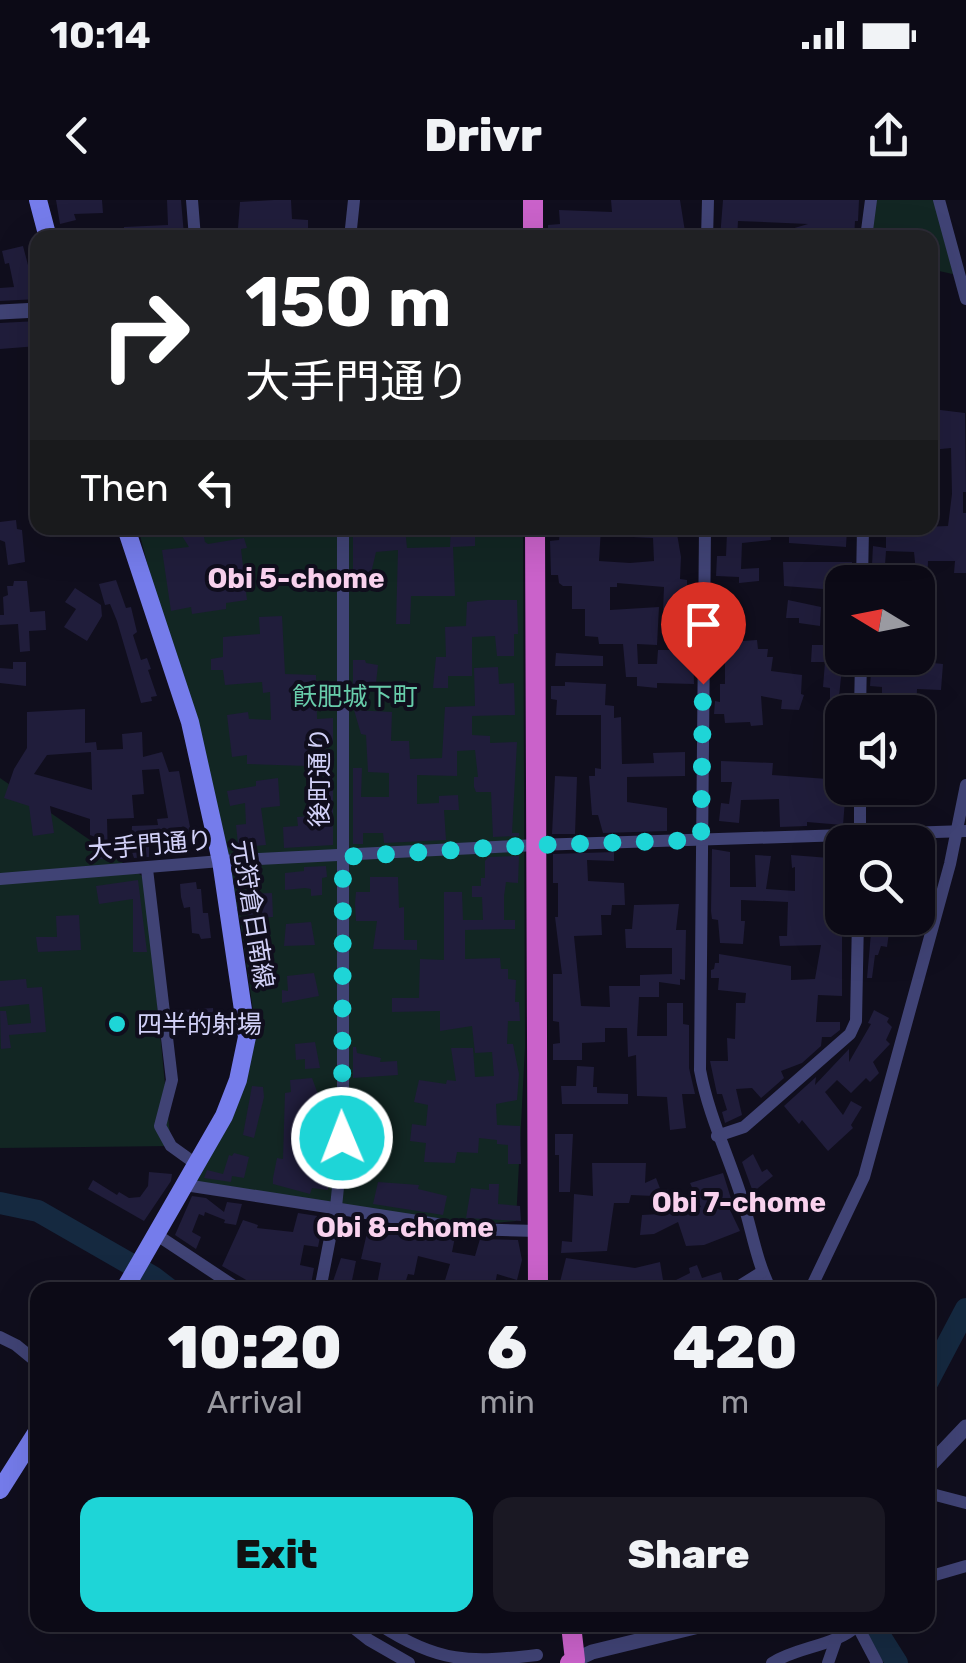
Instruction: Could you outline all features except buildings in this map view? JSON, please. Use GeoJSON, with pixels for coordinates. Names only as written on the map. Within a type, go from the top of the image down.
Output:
{"type":"FeatureCollection","features":[{"type":"Feature","properties":{"kind":"highway"},"geometry":{"type":"LineString","coordinates":[[533,200],[533,230]]}},
{"type":"Feature","properties":{"kind":"highway"},"geometry":{"type":"LineString","coordinates":[[534,535],[538,1282]]}},
{"type":"Feature","properties":{"kind":"highway"},"geometry":{"type":"LineString","coordinates":[[573,1632],[582,1657]]}},
{"type":"Feature","properties":{"kind":"main road"},"geometry":{"type":"LineString","coordinates":[[38,200],[46,230]]}},
{"type":"Feature","properties":{"kind":"main road","name":"元狩倉日南線"},"geometry":{"type":"LineString","coordinates":[[128,535],[190,722],[221,861],[248,1038],[224,1116],[129,1282]]}},
{"type":"Feature","properties":{"kind":"main road"},"geometry":{"type":"LineString","coordinates":[[0,1490],[30,1443]]}},
{"type":"Feature","properties":{"kind":"street"},"geometry":{"type":"LineString","coordinates":[[192,200],[194,230]]}},
{"type":"Feature","properties":{"kind":"street"},"geometry":{"type":"LineString","coordinates":[[351,230],[354,200]]}},
{"type":"Feature","properties":{"kind":"street"},"geometry":{"type":"LineString","coordinates":[[707,230],[708,200]]}},
{"type":"Feature","properties":{"kind":"street"},"geometry":{"type":"LineString","coordinates":[[867,230],[871,200]]}},
{"type":"Feature","properties":{"kind":"street"},"geometry":{"type":"LineString","coordinates":[[939,200],[966,299]]}},
{"type":"Feature","properties":{"kind":"street"},"geometry":{"type":"LineString","coordinates":[[0,312],[30,310]]}},
{"type":"Feature","properties":{"kind":"street","name":"後町通り"},"geometry":{"type":"LineString","coordinates":[[322,1282],[336,1206],[342,1138],[343,535]]}},
{"type":"Feature","properties":{"kind":"street"},"geometry":{"type":"LineString","coordinates":[[704,535],[700,1070],[717,1136],[767,1282]]}},
{"type":"Feature","properties":{"kind":"street"},"geometry":{"type":"LineString","coordinates":[[862,535],[862,565]]}},
{"type":"Feature","properties":{"kind":"street"},"geometry":{"type":"LineString","coordinates":[[814,1282],[864,1177],[962,831],[966,785]]}},
{"type":"Feature","properties":{"kind":"street","name":"大手門通り"},"geometry":{"type":"LineString","coordinates":[[935,833],[962,831]]}},
{"type":"Feature","properties":{"kind":"street","name":"大手門通り"},"geometry":{"type":"LineString","coordinates":[[0,879],[221,861],[536,845],[825,839]]}},
{"type":"Feature","properties":{"kind":"street"},"geometry":{"type":"LineString","coordinates":[[147,869],[172,1080],[160,1126],[171,1146],[196,1164]]}},
{"type":"Feature","properties":{"kind":"street"},"geometry":{"type":"LineString","coordinates":[[717,1136],[744,1127],[850,1034],[856,1021],[858,935]]}},
{"type":"Feature","properties":{"kind":"street"},"geometry":{"type":"LineString","coordinates":[[185,1184],[469,1229],[538,1231]]}},
{"type":"Feature","properties":{"kind":"street"},"geometry":{"type":"LineString","coordinates":[[157,1236],[228,1282]]}},
{"type":"Feature","properties":{"kind":"street"},"geometry":{"type":"LineString","coordinates":[[746,1282],[762,1272]]}},
{"type":"Feature","properties":{"kind":"street"},"geometry":{"type":"LineString","coordinates":[[0,1337],[30,1357]]}},
{"type":"Feature","properties":{"kind":"street"},"geometry":{"type":"LineString","coordinates":[[935,1461],[966,1428]]}},
{"type":"Feature","properties":{"kind":"street"},"geometry":{"type":"LineString","coordinates":[[935,1495],[966,1504]]}},
{"type":"Feature","properties":{"kind":"street"},"geometry":{"type":"LineString","coordinates":[[935,1575],[966,1566]]}},
{"type":"Feature","properties":{"kind":"street"},"geometry":{"type":"LineString","coordinates":[[358,1632],[409,1663]]}},
{"type":"Feature","properties":{"kind":"street"},"geometry":{"type":"LineString","coordinates":[[391,1632],[446,1659],[492,1663],[537,1655]]}},
{"type":"Feature","properties":{"kind":"street"},"geometry":{"type":"LineString","coordinates":[[582,1657],[676,1632]]}},
{"type":"Feature","properties":{"kind":"street"},"geometry":{"type":"LineString","coordinates":[[772,1663],[784,1655],[836,1640],[847,1632]]}},
{"type":"Feature","properties":{"kind":"street"},"geometry":{"type":"LineString","coordinates":[[861,1632],[877,1663]]}},
{"type":"Feature","properties":{"kind":"street"},"geometry":{"type":"LineString","coordinates":[[828,1663],[836,1640]]}},
{"type":"Feature","properties":{"kind":"green space"},"geometry":{"type":"Polygon","coordinates":[[[874,200],[939,200],[957,275],[938,271],[938,230],[870,230],[874,200]]]}},
{"type":"Feature","properties":{"kind":"green space","name":"飫肥城下町"},"geometry":{"type":"Polygon","coordinates":[[[140,535],[523,535],[525,1047],[516,1221],[455,1227],[194,1186],[247,1078],[254,1017],[240,920],[140,535]]]}},
{"type":"Feature","properties":{"kind":"green space"},"geometry":{"type":"Polygon","coordinates":[[[0,778],[145,878],[171,1146],[0,1148],[0,778]]]}},
{"type":"Feature","properties":{"kind":"waterway"},"geometry":{"type":"LineString","coordinates":[[0,1203],[38,1211],[160,1282]]}},
{"type":"Feature","properties":{"kind":"waterway"},"geometry":{"type":"LineString","coordinates":[[935,1368],[966,1309]]}},
{"type":"Feature","properties":{"kind":"waterway"},"geometry":{"type":"LineString","coordinates":[[877,1632],[897,1663]]}},
{"type":"Feature","properties":{"kind":"place","name":"四半的射場"},"geometry":{"type":"Point","coordinates":[117,1024]}},
{"type":"Feature","properties":{"kind":"district","name":"Obi 5-chome"},"geometry":{"type":"Point","coordinates":[296,578]}},
{"type":"Feature","properties":{"kind":"district","name":"Obi 7-chome"},"geometry":{"type":"Point","coordinates":[739,1202]}},
{"type":"Feature","properties":{"kind":"district","name":"Obi 8-chome"},"geometry":{"type":"Point","coordinates":[405,1227]}},
{"type":"Feature","properties":{"kind":"route"},"geometry":{"type":"LineString","coordinates":[[342,1138],[343,857],[701,840],[703,684]]}}]}
